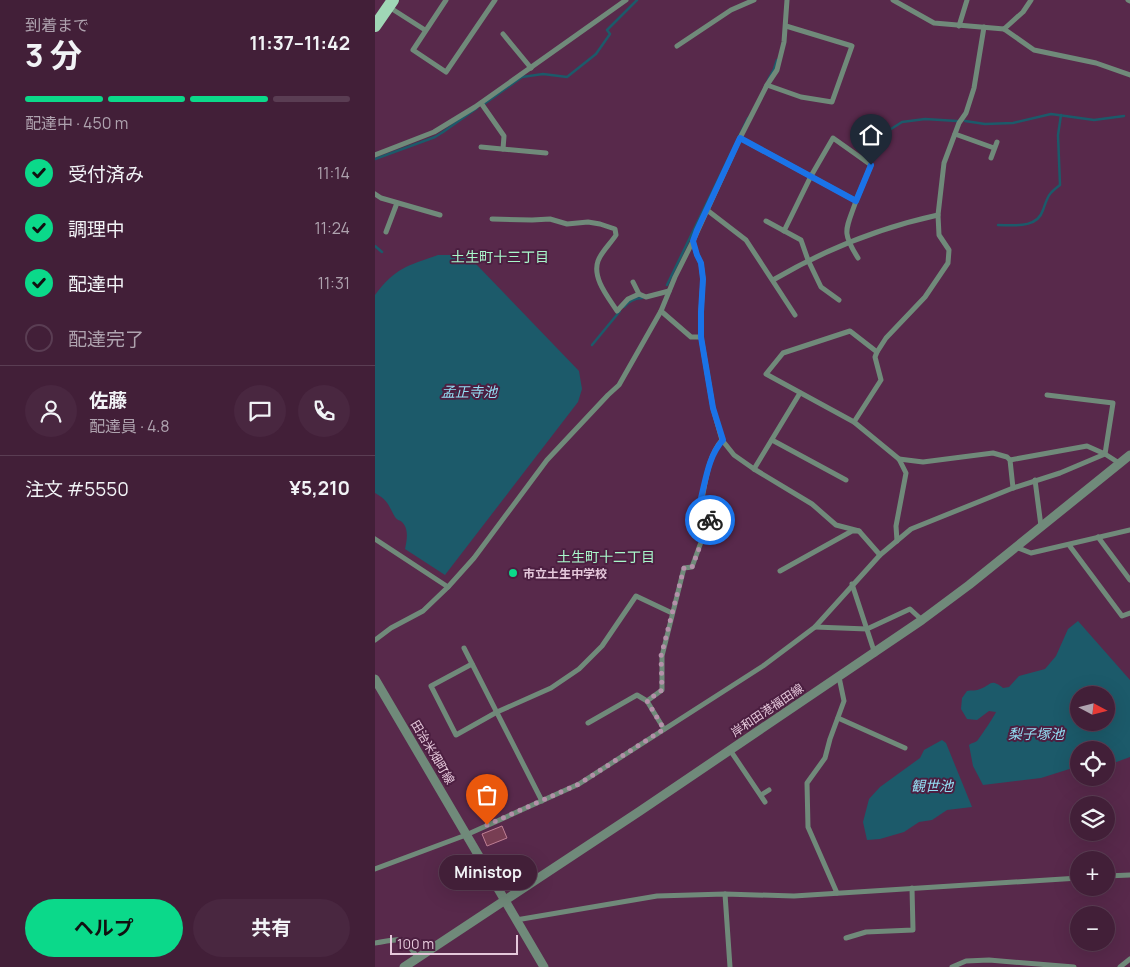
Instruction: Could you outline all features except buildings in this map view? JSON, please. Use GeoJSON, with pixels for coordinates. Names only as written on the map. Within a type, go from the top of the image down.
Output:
{"type":"FeatureCollection","features":[{"type":"Feature","properties":{"kind":"main road"},"geometry":{"type":"LineString","coordinates":[[375,26],[391,3]]}},
{"type":"Feature","properties":{"kind":"street"},"geometry":{"type":"LineString","coordinates":[[446,0],[413,50],[446,72],[495,0]]}},
{"type":"Feature","properties":{"kind":"street"},"geometry":{"type":"LineString","coordinates":[[375,156],[434,132],[481,103],[626,0]]}},
{"type":"Feature","properties":{"kind":"street"},"geometry":{"type":"LineString","coordinates":[[677,46],[731,10],[754,0]]}},
{"type":"Feature","properties":{"kind":"street"},"geometry":{"type":"LineString","coordinates":[[375,640],[391,628],[423,611],[448,587],[474,558],[547,460],[607,395],[619,385],[661,311],[740,138],[767,85],[777,70],[784,42],[787,0]]}},
{"type":"Feature","properties":{"kind":"street"},"geometry":{"type":"LineString","coordinates":[[893,0],[935,23],[1004,29],[1035,50],[1096,63],[1130,75]]}},
{"type":"Feature","properties":{"kind":"street"},"geometry":{"type":"LineString","coordinates":[[959,26],[967,0]]}},
{"type":"Feature","properties":{"kind":"street"},"geometry":{"type":"LineString","coordinates":[[1004,29],[1023,12],[1031,0]]}},
{"type":"Feature","properties":{"kind":"street"},"geometry":{"type":"LineString","coordinates":[[391,3],[425,30]]}},
{"type":"Feature","properties":{"kind":"street"},"geometry":{"type":"LineString","coordinates":[[767,85],[801,97],[832,102],[853,46],[786,26]]}},
{"type":"Feature","properties":{"kind":"street"},"geometry":{"type":"LineString","coordinates":[[854,422],[881,380],[875,357],[877,352],[886,338],[925,298],[948,263],[949,250],[939,235],[938,214],[944,163],[974,88],[984,27]]}},
{"type":"Feature","properties":{"kind":"street"},"geometry":{"type":"LineString","coordinates":[[503,34],[531,68]]}},
{"type":"Feature","properties":{"kind":"street"},"geometry":{"type":"LineString","coordinates":[[481,103],[504,136],[503,149]]}},
{"type":"Feature","properties":{"kind":"street"},"geometry":{"type":"LineString","coordinates":[[955,134],[994,148]]}},
{"type":"Feature","properties":{"kind":"street"},"geometry":{"type":"LineString","coordinates":[[740,138],[856,201]]}},
{"type":"Feature","properties":{"kind":"street"},"geometry":{"type":"LineString","coordinates":[[784,231],[811,176],[833,138],[871,165],[846,228],[848,241],[858,258]]}},
{"type":"Feature","properties":{"kind":"street"},"geometry":{"type":"LineString","coordinates":[[991,158],[997,142]]}},
{"type":"Feature","properties":{"kind":"street"},"geometry":{"type":"LineString","coordinates":[[481,147],[546,153]]}},
{"type":"Feature","properties":{"kind":"street"},"geometry":{"type":"LineString","coordinates":[[375,194],[381,198],[441,215]]}},
{"type":"Feature","properties":{"kind":"street"},"geometry":{"type":"LineString","coordinates":[[387,232],[397,203]]}},
{"type":"Feature","properties":{"kind":"street"},"geometry":{"type":"LineString","coordinates":[[707,210],[746,240],[795,315]]}},
{"type":"Feature","properties":{"kind":"street"},"geometry":{"type":"LineString","coordinates":[[773,280],[808,260],[848,241],[938,214]]}},
{"type":"Feature","properties":{"kind":"street"},"geometry":{"type":"LineString","coordinates":[[492,219],[551,219],[567,224],[588,222],[615,229],[616,235],[598,259],[596,269],[602,288],[617,311],[628,299],[639,294]]}},
{"type":"Feature","properties":{"kind":"street"},"geometry":{"type":"LineString","coordinates":[[766,221],[801,240],[821,287],[839,300]]}},
{"type":"Feature","properties":{"kind":"street"},"geometry":{"type":"LineString","coordinates":[[693,241],[701,263],[703,279],[701,337],[713,408],[723,440],[734,455],[812,504],[836,525],[859,531],[880,555]]}},
{"type":"Feature","properties":{"kind":"street"},"geometry":{"type":"LineString","coordinates":[[633,282],[639,294],[646,297],[669,291]]}},
{"type":"Feature","properties":{"kind":"street"},"geometry":{"type":"LineString","coordinates":[[661,311],[691,337],[701,337]]}},
{"type":"Feature","properties":{"kind":"street"},"geometry":{"type":"LineString","coordinates":[[877,352],[850,331],[783,353],[766,374],[854,422],[899,459],[906,473],[896,526],[897,541]]}},
{"type":"Feature","properties":{"kind":"street"},"geometry":{"type":"LineString","coordinates":[[754,469],[800,393]]}},
{"type":"Feature","properties":{"kind":"street"},"geometry":{"type":"LineString","coordinates":[[1047,394],[1113,403],[1105,454]]}},
{"type":"Feature","properties":{"kind":"street"},"geometry":{"type":"LineString","coordinates":[[647,701],[662,690],[661,656],[684,568],[692,567],[713,509],[701,498],[716,448],[723,440]]}},
{"type":"Feature","properties":{"kind":"street"},"geometry":{"type":"LineString","coordinates":[[772,440],[846,480]]}},
{"type":"Feature","properties":{"kind":"street"},"geometry":{"type":"LineString","coordinates":[[899,459],[923,462],[993,453],[1007,457],[1010,460],[1087,446],[1119,463]]}},
{"type":"Feature","properties":{"kind":"street"},"geometry":{"type":"LineString","coordinates":[[375,869],[466,835],[579,784],[763,666],[815,627],[880,555],[911,529],[1105,454]]}},
{"type":"Feature","properties":{"kind":"street","name":"岸和田港福田線"},"geometry":{"type":"LineString","coordinates":[[404,967],[875,654],[969,585],[1130,454]]}},
{"type":"Feature","properties":{"kind":"street"},"geometry":{"type":"LineString","coordinates":[[1010,460],[1013,488]]}},
{"type":"Feature","properties":{"kind":"street"},"geometry":{"type":"LineString","coordinates":[[1035,480],[1041,526]]}},
{"type":"Feature","properties":{"kind":"street"},"geometry":{"type":"LineString","coordinates":[[1016,547],[1031,553],[1128,530],[1130,536]]}},
{"type":"Feature","properties":{"kind":"street"},"geometry":{"type":"LineString","coordinates":[[780,571],[852,531],[859,531]]}},
{"type":"Feature","properties":{"kind":"street"},"geometry":{"type":"LineString","coordinates":[[1098,537],[1130,580]]}},
{"type":"Feature","properties":{"kind":"street"},"geometry":{"type":"LineString","coordinates":[[375,539],[448,587]]}},
{"type":"Feature","properties":{"kind":"street"},"geometry":{"type":"LineString","coordinates":[[1069,545],[1122,616],[1130,613]]}},
{"type":"Feature","properties":{"kind":"street"},"geometry":{"type":"LineString","coordinates":[[852,584],[875,654]]}},
{"type":"Feature","properties":{"kind":"street"},"geometry":{"type":"LineString","coordinates":[[472,664],[431,686],[456,735],[497,712],[551,688],[579,670],[602,646],[636,596],[672,613]]}},
{"type":"Feature","properties":{"kind":"street"},"geometry":{"type":"LineString","coordinates":[[815,627],[867,629],[910,608],[923,620]]}},
{"type":"Feature","properties":{"kind":"street"},"geometry":{"type":"LineString","coordinates":[[464,648],[542,801]]}},
{"type":"Feature","properties":{"kind":"street"},"geometry":{"type":"LineString","coordinates":[[837,892],[808,827],[807,783],[825,758],[829,740],[844,701],[839,677]]}},
{"type":"Feature","properties":{"kind":"street","name":"田治米畑町線"},"geometry":{"type":"LineString","coordinates":[[375,680],[544,967]]}},
{"type":"Feature","properties":{"kind":"street"},"geometry":{"type":"LineString","coordinates":[[588,723],[637,695],[647,701],[664,729]]}},
{"type":"Feature","properties":{"kind":"street"},"geometry":{"type":"LineString","coordinates":[[838,718],[905,748]]}},
{"type":"Feature","properties":{"kind":"street"},"geometry":{"type":"LineString","coordinates":[[730,750],[765,802]]}},
{"type":"Feature","properties":{"kind":"street"},"geometry":{"type":"LineString","coordinates":[[761,795],[769,790]]}},
{"type":"Feature","properties":{"kind":"street"},"geometry":{"type":"LineString","coordinates":[[1115,875],[1130,874]]}},
{"type":"Feature","properties":{"kind":"street"},"geometry":{"type":"LineString","coordinates":[[516,920],[657,896],[725,894],[794,896],[1070,879]]}},
{"type":"Feature","properties":{"kind":"street"},"geometry":{"type":"LineString","coordinates":[[846,938],[866,932],[913,930],[912,888]]}},
{"type":"Feature","properties":{"kind":"street"},"geometry":{"type":"LineString","coordinates":[[725,894],[730,967]]}},
{"type":"Feature","properties":{"kind":"street"},"geometry":{"type":"LineString","coordinates":[[375,943],[399,939],[406,941],[418,958]]}},
{"type":"Feature","properties":{"kind":"street"},"geometry":{"type":"LineString","coordinates":[[1120,967],[1130,959]]}},
{"type":"Feature","properties":{"kind":"street"},"geometry":{"type":"LineString","coordinates":[[952,967],[966,961],[989,960],[1074,967]]}},
{"type":"Feature","properties":{"kind":"water","name":"孟正寺池"},"geometry":{"type":"Polygon","coordinates":[[[438,255],[457,255],[475,263],[579,371],[582,389],[578,402],[445,575],[405,549],[406,528],[402,522],[397,520],[386,501],[375,493],[375,295],[389,279],[402,269],[438,255]]]}},
{"type":"Feature","properties":{"kind":"water","name":"梨子塚池"},"geometry":{"type":"Polygon","coordinates":[[[1078,621],[1130,680],[1130,757],[1115,763],[1115,741],[1070,741],[1070,769],[1041,778],[983,785],[973,766],[969,745],[977,741],[996,712],[989,711],[977,720],[967,719],[961,709],[962,698],[967,691],[979,690],[991,683],[996,683],[1003,688],[1009,687],[1019,676],[1045,669],[1056,656],[1068,629],[1078,621]]]}},
{"type":"Feature","properties":{"kind":"water","name":"観世池"},"geometry":{"type":"Polygon","coordinates":[[[942,740],[946,743],[972,807],[947,810],[932,820],[919,822],[904,832],[880,839],[867,840],[863,822],[869,799],[880,787],[920,758],[924,750],[942,740]]]}},
{"type":"Feature","properties":{"kind":"waterway"},"geometry":{"type":"LineString","coordinates":[[484,104],[522,77],[543,74],[567,77],[596,54],[610,34],[607,30],[637,0]]}},
{"type":"Feature","properties":{"kind":"waterway"},"geometry":{"type":"LineString","coordinates":[[768,80],[777,60]]}},
{"type":"Feature","properties":{"kind":"waterway"},"geometry":{"type":"LineString","coordinates":[[443,132],[477,108]]}},
{"type":"Feature","properties":{"kind":"waterway"},"geometry":{"type":"LineString","coordinates":[[965,121],[985,124],[1013,123],[1051,114],[1094,120],[1124,116]]}},
{"type":"Feature","properties":{"kind":"waterway"},"geometry":{"type":"LineString","coordinates":[[998,225],[1024,225],[1036,220],[1040,216],[1049,196],[1060,185],[1058,135],[1061,115]]}},
{"type":"Feature","properties":{"kind":"waterway"},"geometry":{"type":"LineString","coordinates":[[869,116],[891,129],[902,122],[925,119],[957,121]]}},
{"type":"Feature","properties":{"kind":"waterway"},"geometry":{"type":"LineString","coordinates":[[667,285],[748,118]]}},
{"type":"Feature","properties":{"kind":"waterway"},"geometry":{"type":"LineString","coordinates":[[375,159],[435,137],[443,132]]}},
{"type":"Feature","properties":{"kind":"waterway"},"geometry":{"type":"LineString","coordinates":[[375,246],[382,252]]}},
{"type":"Feature","properties":{"kind":"waterway"},"geometry":{"type":"LineString","coordinates":[[624,307],[632,300],[642,298]]}},
{"type":"Feature","properties":{"kind":"waterway"},"geometry":{"type":"LineString","coordinates":[[592,345],[620,311]]}},
{"type":"Feature","properties":{"kind":"way so far"},"geometry":{"type":"LineString","coordinates":[[487,825],[579,784],[664,729],[647,701],[662,690],[661,656],[684,568],[692,567],[710,520]]}},
{"type":"Feature","properties":{"kind":"place","name":"市立土生中学校"},"geometry":{"type":"Point","coordinates":[513,573]}},
{"type":"Feature","properties":{"kind":"place","name":"Ministop"},"geometry":{"type":"Point","coordinates":[487,825]}},
{"type":"Feature","properties":{"kind":"district","name":"土生町十三丁目"},"geometry":{"type":"Point","coordinates":[500,256]}},
{"type":"Feature","properties":{"kind":"district","name":"土生町十二丁目"},"geometry":{"type":"Point","coordinates":[606,556]}},
{"type":"Feature","properties":{"kind":"route"},"geometry":{"type":"LineString","coordinates":[[710,520],[713,509],[701,498],[716,448],[723,440],[713,408],[701,337],[703,279],[701,263],[693,241],[697,230],[740,138],[856,201],[871,165]]}}]}
